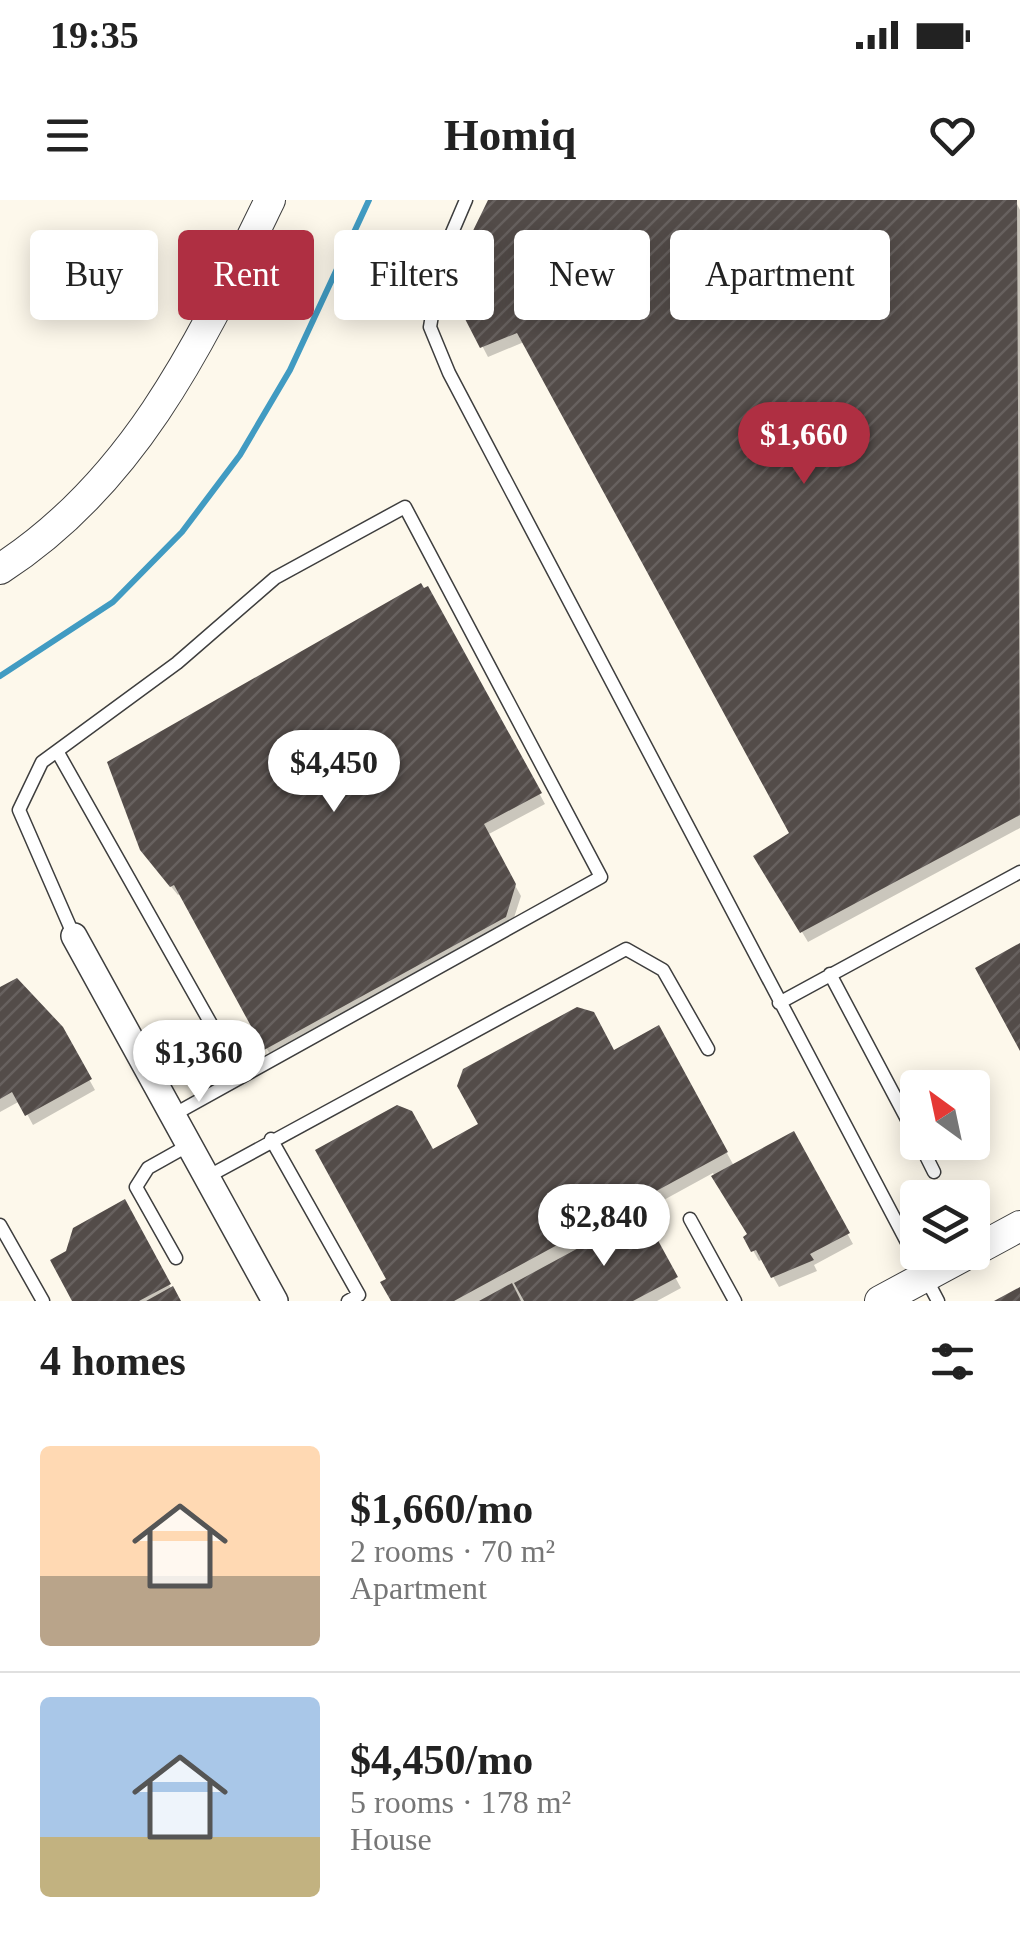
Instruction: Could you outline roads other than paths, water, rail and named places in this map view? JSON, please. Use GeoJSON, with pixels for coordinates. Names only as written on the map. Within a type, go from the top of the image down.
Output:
{"type":"FeatureCollection","features":[{"type":"Feature","properties":{"kind":"street"},"geometry":{"type":"LineString","coordinates":[[0,569],[92,496],[148,427],[194,354],[270,200]]}},
{"type":"Feature","properties":{"kind":"street"},"geometry":{"type":"LineString","coordinates":[[74,936],[275,1301]]}},
{"type":"Feature","properties":{"kind":"street"},"geometry":{"type":"LineString","coordinates":[[990,1242],[1020,1226]]}},
{"type":"Feature","properties":{"kind":"street"},"geometry":{"type":"LineString","coordinates":[[880,1301],[931,1289],[952,1270]]}},
{"type":"Feature","properties":{"kind":"lane"},"geometry":{"type":"LineString","coordinates":[[466,200],[442,256],[430,326],[449,372],[931,1289]]}},
{"type":"Feature","properties":{"kind":"lane"},"geometry":{"type":"LineString","coordinates":[[74,936],[20,810],[42,762],[177,663],[275,578],[404,507],[600,877],[173,1115]]}},
{"type":"Feature","properties":{"kind":"lane"},"geometry":{"type":"LineString","coordinates":[[57,751],[241,1077]]}},
{"type":"Feature","properties":{"kind":"lane"},"geometry":{"type":"LineString","coordinates":[[779,1002],[1020,872]]}},
{"type":"Feature","properties":{"kind":"lane"},"geometry":{"type":"LineString","coordinates":[[207,1177],[626,949],[663,970],[708,1049]]}},
{"type":"Feature","properties":{"kind":"lane"},"geometry":{"type":"LineString","coordinates":[[830,974],[900,1107]]}},
{"type":"Feature","properties":{"kind":"lane"},"geometry":{"type":"LineString","coordinates":[[271,1139],[359,1295],[348,1301]]}},
{"type":"Feature","properties":{"kind":"lane"},"geometry":{"type":"LineString","coordinates":[[176,1258],[136,1187],[148,1168],[189,1144]]}},
{"type":"Feature","properties":{"kind":"lane"},"geometry":{"type":"LineString","coordinates":[[928,1160],[934,1172]]}},
{"type":"Feature","properties":{"kind":"lane"},"geometry":{"type":"LineString","coordinates":[[690,1220],[735,1301]]}},
{"type":"Feature","properties":{"kind":"lane"},"geometry":{"type":"LineString","coordinates":[[0,1225],[40,1300]]}},
{"type":"Feature","properties":{"kind":"waterway"},"geometry":{"type":"LineString","coordinates":[[0,676],[113,602],[182,532],[240,455],[290,370],[369,200]]}}]}
